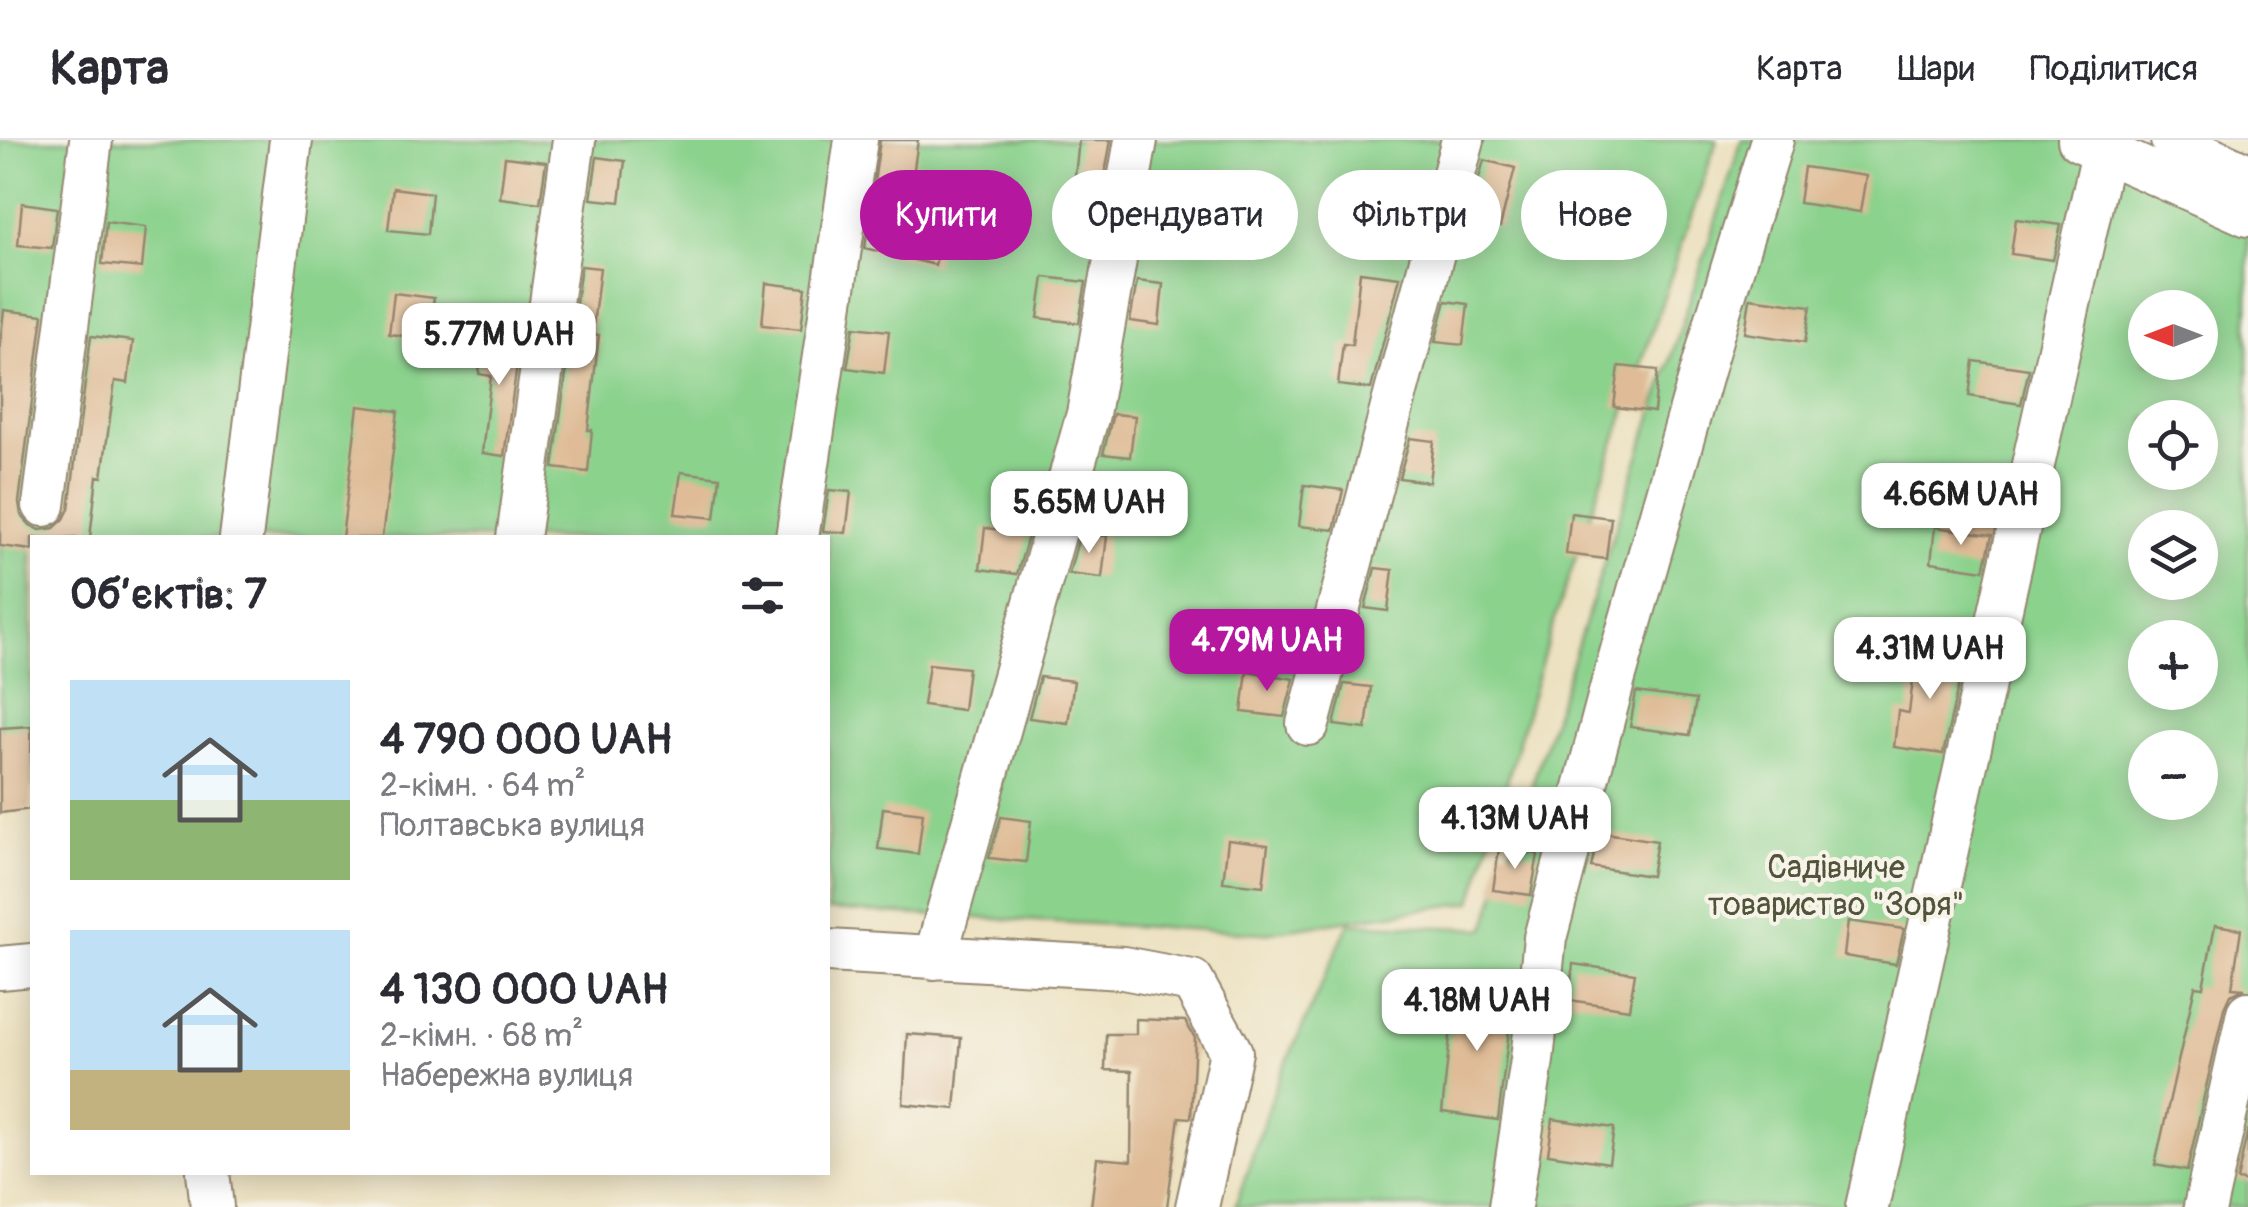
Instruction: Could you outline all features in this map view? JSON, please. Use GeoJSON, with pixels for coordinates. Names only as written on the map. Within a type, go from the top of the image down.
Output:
{"type":"FeatureCollection","features":[{"type":"Feature","properties":{"kind":"street"},"geometry":{"type":"LineString","coordinates":[[44,505],[91,140]]}},
{"type":"Feature","properties":{"kind":"street"},"geometry":{"type":"LineString","coordinates":[[240,535],[291,140]]}},
{"type":"Feature","properties":{"kind":"street"},"geometry":{"type":"LineString","coordinates":[[518,535],[574,140]]}},
{"type":"Feature","properties":{"kind":"street"},"geometry":{"type":"LineString","coordinates":[[797,535],[856,140]]}},
{"type":"Feature","properties":{"kind":"street"},"geometry":{"type":"LineString","coordinates":[[935,958],[1088,414],[1136,140]]}},
{"type":"Feature","properties":{"kind":"street"},"geometry":{"type":"LineString","coordinates":[[1308,724],[1463,140]]}},
{"type":"Feature","properties":{"kind":"street"},"geometry":{"type":"LineString","coordinates":[[1510,1207],[1545,938],[1613,682],[1772,140]]}},
{"type":"Feature","properties":{"kind":"street"},"geometry":{"type":"LineString","coordinates":[[2172,140],[2248,175]]}},
{"type":"Feature","properties":{"kind":"street"},"geometry":{"type":"LineString","coordinates":[[1867,1207],[2090,146],[2248,215]]}},
{"type":"Feature","properties":{"kind":"street"},"geometry":{"type":"LineString","coordinates":[[830,951],[1123,968],[1192,981],[1231,1052],[1198,1207]]}},
{"type":"Feature","properties":{"kind":"street"},"geometry":{"type":"LineString","coordinates":[[0,968],[30,965]]}},
{"type":"Feature","properties":{"kind":"street"},"geometry":{"type":"LineString","coordinates":[[2205,1207],[2248,1013]]}},
{"type":"Feature","properties":{"kind":"street"},"geometry":{"type":"LineString","coordinates":[[208,1175],[212,1207]]}},
{"type":"Feature","properties":{"kind":"green space"},"geometry":{"type":"Polygon","coordinates":[[[0,140],[1717,140],[1550,633],[1472,902],[1263,933],[830,910],[830,535],[30,535],[30,786],[0,775],[0,140]]]}},
{"type":"Feature","properties":{"kind":"green space","name":"Садівниче товариство \"Зоря\""},"geometry":{"type":"Polygon","coordinates":[[[1742,140],[2112,140],[2248,198],[2248,1207],[1235,1207],[1275,1088],[1349,923],[1485,929],[1742,140]]]}},
{"type":"Feature","properties":{"kind":"building"},"geometry":{"type":"Polygon","coordinates":[[[880,140],[918,140],[914,170],[876,170],[880,140]]]}},
{"type":"Feature","properties":{"kind":"building"},"geometry":{"type":"Polygon","coordinates":[[[1079,140],[1111,140],[1106,170],[1076,170],[1079,140]]]}},
{"type":"Feature","properties":{"kind":"building"},"geometry":{"type":"Polygon","coordinates":[[[505,157],[546,162],[540,203],[500,198],[505,157]]]}},
{"type":"Feature","properties":{"kind":"building"},"geometry":{"type":"Polygon","coordinates":[[[597,157],[625,161],[620,202],[591,199],[597,157]]]}},
{"type":"Feature","properties":{"kind":"building"},"geometry":{"type":"Polygon","coordinates":[[[1484,160],[1515,168],[1501,223],[1501,170],[1481,170],[1484,160]]]}},
{"type":"Feature","properties":{"kind":"building"},"geometry":{"type":"Polygon","coordinates":[[[1804,167],[1866,176],[1860,212],[1799,203],[1804,167]]]}},
{"type":"Feature","properties":{"kind":"building"},"geometry":{"type":"Polygon","coordinates":[[[393,188],[432,193],[428,234],[388,230],[393,188]]]}},
{"type":"Feature","properties":{"kind":"building"},"geometry":{"type":"Polygon","coordinates":[[[22,203],[57,208],[52,248],[18,245],[22,203]]]}},
{"type":"Feature","properties":{"kind":"building"},"geometry":{"type":"Polygon","coordinates":[[[2016,219],[2061,225],[2053,260],[2011,254],[2016,219]]]}},
{"type":"Feature","properties":{"kind":"building"},"geometry":{"type":"Polygon","coordinates":[[[106,222],[146,227],[142,268],[102,264],[106,222]]]}},
{"type":"Feature","properties":{"kind":"building"},"geometry":{"type":"Polygon","coordinates":[[[581,266],[600,268],[592,334],[599,335],[588,430],[592,430],[588,472],[553,468],[581,266]]]}},
{"type":"Feature","properties":{"kind":"building"},"geometry":{"type":"Polygon","coordinates":[[[1360,272],[1400,277],[1371,389],[1338,385],[1343,344],[1352,345],[1360,272]]]}},
{"type":"Feature","properties":{"kind":"building"},"geometry":{"type":"Polygon","coordinates":[[[1044,277],[1086,282],[1079,323],[1038,318],[1044,277]]]}},
{"type":"Feature","properties":{"kind":"building"},"geometry":{"type":"Polygon","coordinates":[[[1137,281],[1163,284],[1159,325],[1130,321],[1137,281]]]}},
{"type":"Feature","properties":{"kind":"building"},"geometry":{"type":"Polygon","coordinates":[[[766,283],[806,288],[801,329],[762,325],[766,283]]]}},
{"type":"Feature","properties":{"kind":"building"},"geometry":{"type":"Polygon","coordinates":[[[394,293],[434,298],[428,339],[389,334],[394,293]]]}},
{"type":"Feature","properties":{"kind":"building"},"geometry":{"type":"Polygon","coordinates":[[[1750,298],[1811,306],[1805,342],[1745,333],[1750,298]]]}},
{"type":"Feature","properties":{"kind":"building"},"geometry":{"type":"Polygon","coordinates":[[[1446,301],[1468,304],[1463,345],[1435,342],[1446,301]]]}},
{"type":"Feature","properties":{"kind":"building"},"geometry":{"type":"Polygon","coordinates":[[[4,310],[43,315],[19,502],[21,515],[40,530],[54,528],[69,509],[91,336],[133,341],[128,383],[115,381],[90,535],[30,535],[30,550],[0,546],[0,343],[4,310]]]}},
{"type":"Feature","properties":{"kind":"building"},"geometry":{"type":"Polygon","coordinates":[[[854,327],[889,331],[884,373],[847,368],[854,327]]]}},
{"type":"Feature","properties":{"kind":"building"},"geometry":{"type":"Polygon","coordinates":[[[483,333],[521,337],[504,456],[482,453],[491,376],[479,374],[483,333]]]}},
{"type":"Feature","properties":{"kind":"building"},"geometry":{"type":"Polygon","coordinates":[[[1974,361],[2029,369],[2021,404],[1969,396],[1974,361]]]}},
{"type":"Feature","properties":{"kind":"building"},"geometry":{"type":"Polygon","coordinates":[[[1619,366],[1658,370],[1654,412],[1614,407],[1619,366]]]}},
{"type":"Feature","properties":{"kind":"building"},"geometry":{"type":"Polygon","coordinates":[[[358,406],[398,411],[382,535],[342,535],[358,406]]]}},
{"type":"Feature","properties":{"kind":"building"},"geometry":{"type":"Polygon","coordinates":[[[1113,414],[1135,416],[1130,457],[1103,454],[1113,414]]]}},
{"type":"Feature","properties":{"kind":"building"},"geometry":{"type":"Polygon","coordinates":[[[1410,438],[1434,441],[1429,482],[1399,478],[1410,438]]]}},
{"type":"Feature","properties":{"kind":"building"},"geometry":{"type":"Polygon","coordinates":[[[681,472],[720,477],[715,518],[675,514],[681,472]]]}},
{"type":"Feature","properties":{"kind":"building"},"geometry":{"type":"Polygon","coordinates":[[[1304,485],[1343,490],[1334,530],[1299,526],[1304,485]]]}},
{"type":"Feature","properties":{"kind":"building"},"geometry":{"type":"Polygon","coordinates":[[[829,490],[851,492],[846,533],[823,531],[829,490]]]}},
{"type":"Feature","properties":{"kind":"building"},"geometry":{"type":"Polygon","coordinates":[[[1571,513],[1611,518],[1606,559],[1566,554],[1571,513]]]}},
{"type":"Feature","properties":{"kind":"building"},"geometry":{"type":"Polygon","coordinates":[[[1935,527],[1992,535],[1984,570],[1931,562],[1935,527]]]}},
{"type":"Feature","properties":{"kind":"building"},"geometry":{"type":"Polygon","coordinates":[[[985,528],[1029,533],[1017,574],[980,569],[985,528]]]}},
{"type":"Feature","properties":{"kind":"building"},"geometry":{"type":"Polygon","coordinates":[[[1080,533],[1107,536],[1102,578],[1069,574],[1080,533]]]}},
{"type":"Feature","properties":{"kind":"building"},"geometry":{"type":"Polygon","coordinates":[[[1375,568],[1393,570],[1388,611],[1365,608],[1375,568]]]}},
{"type":"Feature","properties":{"kind":"building"},"geometry":{"type":"Polygon","coordinates":[[[1917,647],[1965,655],[1943,754],[1894,747],[1898,711],[1909,713],[1917,647]]]}},
{"type":"Feature","properties":{"kind":"building"},"geometry":{"type":"Polygon","coordinates":[[[929,664],[968,668],[963,710],[923,705],[929,664]]]}},
{"type":"Feature","properties":{"kind":"building"},"geometry":{"type":"Polygon","coordinates":[[[1247,671],[1294,679],[1284,717],[1242,712],[1247,671]]]}},
{"type":"Feature","properties":{"kind":"building"},"geometry":{"type":"Polygon","coordinates":[[[1040,677],[1074,681],[1068,723],[1029,718],[1040,677]]]}},
{"type":"Feature","properties":{"kind":"building"},"geometry":{"type":"Polygon","coordinates":[[[1344,684],[1371,687],[1366,729],[1334,725],[1344,684]]]}},
{"type":"Feature","properties":{"kind":"building"},"geometry":{"type":"Polygon","coordinates":[[[1636,692],[1696,700],[1690,735],[1630,727],[1636,692]]]}},
{"type":"Feature","properties":{"kind":"building"},"geometry":{"type":"Polygon","coordinates":[[[30,726],[30,809],[0,813],[0,728],[30,726]]]}},
{"type":"Feature","properties":{"kind":"building"},"geometry":{"type":"Polygon","coordinates":[[[883,808],[923,813],[918,854],[878,849],[883,808]]]}},
{"type":"Feature","properties":{"kind":"building"},"geometry":{"type":"Polygon","coordinates":[[[1001,817],[1031,821],[1026,862],[989,858],[1001,817]]]}},
{"type":"Feature","properties":{"kind":"building"},"geometry":{"type":"Polygon","coordinates":[[[1599,832],[1657,841],[1651,876],[1591,867],[1599,832]]]}},
{"type":"Feature","properties":{"kind":"building"},"geometry":{"type":"Polygon","coordinates":[[[1228,840],[1268,845],[1263,886],[1223,882],[1228,840]]]}},
{"type":"Feature","properties":{"kind":"building"},"geometry":{"type":"Polygon","coordinates":[[[1499,849],[1538,854],[1531,895],[1493,890],[1499,849]]]}},
{"type":"Feature","properties":{"kind":"building"},"geometry":{"type":"Polygon","coordinates":[[[1848,921],[1904,929],[1896,964],[1844,956],[1848,921]]]}},
{"type":"Feature","properties":{"kind":"building"},"geometry":{"type":"Polygon","coordinates":[[[2215,925],[2241,929],[2232,988],[2245,989],[2230,995],[2224,1008],[2187,1171],[2155,1165],[2195,986],[2203,987],[2215,925]]]}},
{"type":"Feature","properties":{"kind":"building"},"geometry":{"type":"Polygon","coordinates":[[[1573,964],[1635,973],[1629,1009],[1569,1000],[1573,964]]]}},
{"type":"Feature","properties":{"kind":"building"},"geometry":{"type":"Polygon","coordinates":[[[1455,989],[1513,998],[1498,1120],[1442,1112],[1455,989]]]}},
{"type":"Feature","properties":{"kind":"building"},"geometry":{"type":"Polygon","coordinates":[[[1136,1019],[1185,1021],[1195,1038],[1191,1118],[1179,1117],[1167,1207],[1091,1207],[1097,1158],[1131,1161],[1132,1071],[1105,1070],[1106,1034],[1136,1034],[1136,1019]]]}},
{"type":"Feature","properties":{"kind":"building"},"geometry":{"type":"Polygon","coordinates":[[[907,1034],[961,1038],[955,1109],[903,1104],[907,1034]]]}},
{"type":"Feature","properties":{"kind":"building"},"geometry":{"type":"Polygon","coordinates":[[[1553,1119],[1614,1128],[1609,1163],[1548,1154],[1553,1119]]]}},
{"type":"Feature","properties":{"kind":"building"},"geometry":{"type":"Polygon","coordinates":[[[2248,1129],[2248,1182],[2237,1180],[2248,1129]]]}}]}
